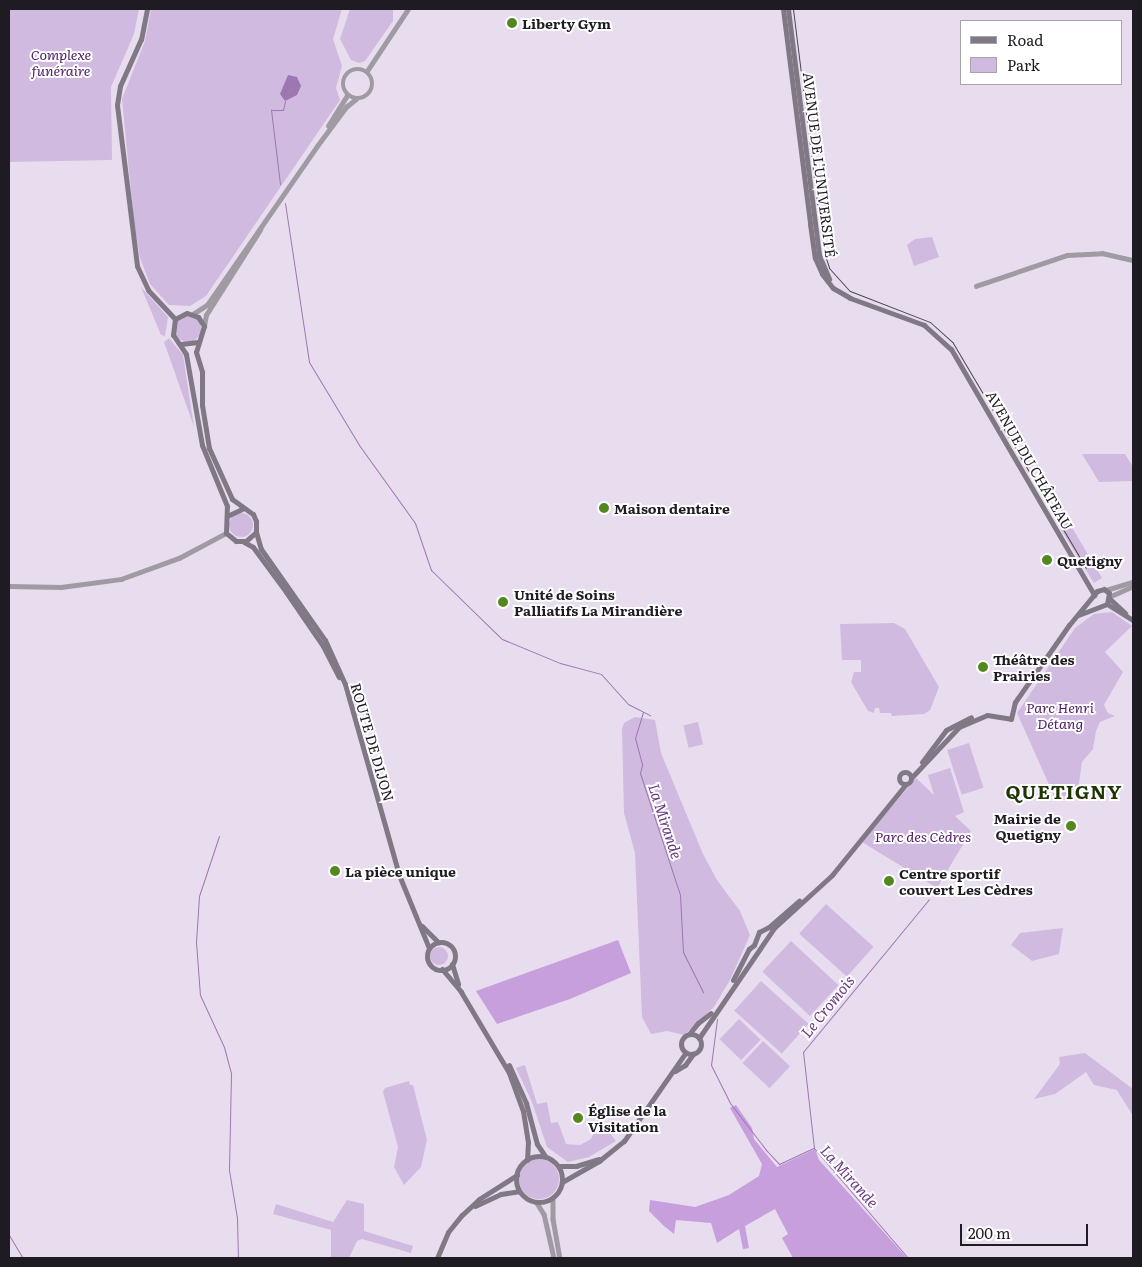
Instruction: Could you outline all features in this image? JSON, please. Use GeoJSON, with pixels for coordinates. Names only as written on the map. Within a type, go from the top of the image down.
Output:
{"type":"FeatureCollection","features":[{"type":"Feature","properties":{"kind":"main road"},"geometry":{"type":"LineString","coordinates":[[147,9],[141,39],[120,86],[117,105],[137,266],[148,290],[175,319]]}},
{"type":"Feature","properties":{"kind":"main road","name":"AVENUE DE L'UNIVERSITÉ"},"geometry":{"type":"LineString","coordinates":[[783,9],[815,258],[827,282],[840,293]]}},
{"type":"Feature","properties":{"kind":"main road","name":"AVENUE DE L'UNIVERSITÉ"},"geometry":{"type":"LineString","coordinates":[[788,9],[819,255],[828,278],[840,293]]}},
{"type":"Feature","properties":{"kind":"main road","name":"AVENUE DU CHÂTEAU"},"geometry":{"type":"LineString","coordinates":[[840,293],[915,321],[942,338],[956,357],[1068,548],[1099,605]]}},
{"type":"Feature","properties":{"kind":"main road"},"geometry":{"type":"LineString","coordinates":[[242,542],[256,532],[255,517],[242,508],[226,488],[209,448],[202,406],[202,372],[196,352],[204,326],[193,314],[184,314],[175,319],[172,330],[181,344],[188,362],[202,445],[226,500],[226,533],[242,542],[253,547],[307,622],[352,704]]}},
{"type":"Feature","properties":{"kind":"main road"},"geometry":{"type":"LineString","coordinates":[[181,344],[190,345],[198,342]]}},
{"type":"Feature","properties":{"kind":"main road"},"geometry":{"type":"LineString","coordinates":[[227,516],[242,508]]}},
{"type":"Feature","properties":{"kind":"main road","name":"ROUTE DE DIJON"},"geometry":{"type":"LineString","coordinates":[[256,532],[261,549],[325,640],[352,704],[398,875],[429,948]]}},
{"type":"Feature","properties":{"kind":"main road"},"geometry":{"type":"LineString","coordinates":[[1068,548],[1090,582],[1099,590],[1106,590],[1109,600],[1132,619]]}},
{"type":"Feature","properties":{"kind":"main road"},"geometry":{"type":"LineString","coordinates":[[1011,716],[1038,669],[1099,590]]}},
{"type":"Feature","properties":{"kind":"main road"},"geometry":{"type":"LineString","coordinates":[[1078,615],[1109,600]]}},
{"type":"Feature","properties":{"kind":"main road"},"geometry":{"type":"LineString","coordinates":[[904,782],[901,774],[910,775],[916,770],[950,727],[984,713],[1011,716]]}},
{"type":"Feature","properties":{"kind":"main road"},"geometry":{"type":"LineString","coordinates":[[671,1075],[685,1065],[700,1048],[699,1038],[718,1005],[785,911],[810,894],[842,864],[901,791],[904,782],[910,775],[951,733],[987,715],[1011,716]]}},
{"type":"Feature","properties":{"kind":"main road","name":"ROUTE DE DIJON"},"geometry":{"type":"LineString","coordinates":[[417,919],[438,942]]}},
{"type":"Feature","properties":{"kind":"main road"},"geometry":{"type":"LineString","coordinates":[[728,992],[747,952],[754,945],[757,934],[770,930]]}},
{"type":"Feature","properties":{"kind":"main road"},"geometry":{"type":"LineString","coordinates":[[461,992],[452,964],[452,949],[446,943],[438,942],[429,948],[428,962],[442,969],[461,992],[517,1080],[537,1144],[546,1157],[559,1166],[571,1167],[599,1159]]}},
{"type":"Feature","properties":{"kind":"main road"},"geometry":{"type":"LineString","coordinates":[[442,969],[452,964]]}},
{"type":"Feature","properties":{"kind":"main road"},"geometry":{"type":"LineString","coordinates":[[686,1052],[682,1041],[698,1022],[718,1005]]}},
{"type":"Feature","properties":{"kind":"main road"},"geometry":{"type":"LineString","coordinates":[[689,1034],[699,1038]]}},
{"type":"Feature","properties":{"kind":"main road"},"geometry":{"type":"LineString","coordinates":[[437,1258],[448,1232],[462,1215],[479,1198],[516,1175],[527,1160],[528,1142],[520,1100],[490,1038]]}},
{"type":"Feature","properties":{"kind":"main road"},"geometry":{"type":"LineString","coordinates":[[686,1052],[693,1054]]}},
{"type":"Feature","properties":{"kind":"main road"},"geometry":{"type":"LineString","coordinates":[[516,1175],[520,1191],[537,1203],[554,1198],[562,1182],[624,1141],[686,1052]]}},
{"type":"Feature","properties":{"kind":"main road"},"geometry":{"type":"LineString","coordinates":[[527,1160],[546,1157]]}},
{"type":"Feature","properties":{"kind":"main road"},"geometry":{"type":"LineString","coordinates":[[559,1166],[562,1182]]}},
{"type":"Feature","properties":{"kind":"main road"},"geometry":{"type":"LineString","coordinates":[[462,1215],[488,1198],[520,1191]]}},
{"type":"Feature","properties":{"kind":"street"},"geometry":{"type":"LineString","coordinates":[[367,71],[408,9]]}},
{"type":"Feature","properties":{"kind":"street"},"geometry":{"type":"LineString","coordinates":[[352,69],[367,71],[373,80],[372,90],[365,98],[356,99],[347,95],[342,85],[345,75],[352,69]]}},
{"type":"Feature","properties":{"kind":"street"},"geometry":{"type":"LineString","coordinates":[[317,146],[347,95]]}},
{"type":"Feature","properties":{"kind":"street"},"geometry":{"type":"LineString","coordinates":[[193,314],[207,304],[317,146],[346,107],[356,99]]}},
{"type":"Feature","properties":{"kind":"street"},"geometry":{"type":"LineString","coordinates":[[204,326],[206,315],[264,222]]}},
{"type":"Feature","properties":{"kind":"street"},"geometry":{"type":"LineString","coordinates":[[976,286],[1067,255],[1102,252],[1133,260]]}},
{"type":"Feature","properties":{"kind":"street"},"geometry":{"type":"LineString","coordinates":[[9,586],[61,586],[121,579],[179,558],[226,533]]}},
{"type":"Feature","properties":{"kind":"street"},"geometry":{"type":"LineString","coordinates":[[1106,590],[1133,582]]}},
{"type":"Feature","properties":{"kind":"street"},"geometry":{"type":"LineString","coordinates":[[1109,600],[1133,586]]}},
{"type":"Feature","properties":{"kind":"street"},"geometry":{"type":"LineString","coordinates":[[554,1198],[552,1206],[560,1258]]}},
{"type":"Feature","properties":{"kind":"street"},"geometry":{"type":"LineString","coordinates":[[537,1203],[544,1214],[554,1258]]}},
{"type":"Feature","properties":{"kind":"green space","name":"Complexe funéraire"},"geometry":{"type":"Polygon","coordinates":[[[9,9],[139,9],[134,34],[111,87],[112,160],[9,162],[9,9]]]}},
{"type":"Feature","properties":{"kind":"green space"},"geometry":{"type":"Polygon","coordinates":[[[151,9],[342,9],[333,39],[342,66],[336,88],[340,100],[206,296],[190,306],[169,305],[150,284],[140,258],[134,223],[122,99],[145,41],[151,9]]]}},
{"type":"Feature","properties":{"kind":"green space"},"geometry":{"type":"Polygon","coordinates":[[[350,9],[393,9],[393,21],[365,61],[359,63],[351,60],[340,39],[350,9]]]}},
{"type":"Feature","properties":{"kind":"green space"},"geometry":{"type":"Polygon","coordinates":[[[932,237],[939,257],[914,266],[907,245],[915,239],[932,237]]]}},
{"type":"Feature","properties":{"kind":"green space"},"geometry":{"type":"Polygon","coordinates":[[[141,287],[168,317],[165,336],[161,335],[141,287]]]}},
{"type":"Feature","properties":{"kind":"green space"},"geometry":{"type":"Polygon","coordinates":[[[188,316],[197,320],[201,329],[197,338],[188,342],[179,338],[175,329],[179,320],[188,316]]]}},
{"type":"Feature","properties":{"kind":"green space"},"geometry":{"type":"Polygon","coordinates":[[[169,338],[183,355],[194,427],[164,342],[169,338]]]}},
{"type":"Feature","properties":{"kind":"green space"},"geometry":{"type":"Polygon","coordinates":[[[1082,454],[1125,454],[1133,467],[1133,481],[1099,482],[1082,454]]]}},
{"type":"Feature","properties":{"kind":"green space"},"geometry":{"type":"Polygon","coordinates":[[[1061,509],[1102,578],[1094,583],[1055,520],[1061,509]]]}},
{"type":"Feature","properties":{"kind":"green space"},"geometry":{"type":"Polygon","coordinates":[[[241,513],[250,516],[253,525],[250,534],[241,537],[232,534],[229,525],[232,516],[241,513]]]}},
{"type":"Feature","properties":{"kind":"green space","name":"Parc Henri Détang"},"geometry":{"type":"Polygon","coordinates":[[[1112,612],[1132,626],[1105,652],[1123,672],[1104,705],[1108,713],[1115,716],[1100,722],[1096,731],[1093,749],[1082,762],[1077,797],[1072,801],[1055,798],[1017,713],[1075,628],[1094,614],[1112,612]]]}},
{"type":"Feature","properties":{"kind":"green space"},"geometry":{"type":"Polygon","coordinates":[[[894,623],[905,629],[939,687],[930,710],[924,714],[892,716],[891,713],[880,713],[879,708],[875,708],[874,713],[868,711],[851,682],[854,672],[861,672],[861,660],[842,660],[840,624],[894,623]]]}},
{"type":"Feature","properties":{"kind":"green space"},"geometry":{"type":"Polygon","coordinates":[[[635,717],[655,720],[661,753],[703,854],[717,880],[740,911],[750,935],[730,980],[714,1007],[684,1035],[667,1031],[651,1034],[642,1017],[635,853],[624,813],[622,729],[624,723],[635,717]]]}},
{"type":"Feature","properties":{"kind":"green space"},"geometry":{"type":"Polygon","coordinates":[[[698,722],[703,744],[689,748],[683,725],[698,722]]]}},
{"type":"Feature","properties":{"kind":"green space"},"geometry":{"type":"Polygon","coordinates":[[[969,743],[984,788],[962,795],[947,750],[969,743]]]}},
{"type":"Feature","properties":{"kind":"green space","name":"Parc des Cèdres"},"geometry":{"type":"Polygon","coordinates":[[[950,768],[964,812],[955,816],[971,831],[937,888],[862,842],[916,778],[934,795],[928,775],[950,768]]]}},
{"type":"Feature","properties":{"kind":"green space"},"geometry":{"type":"Polygon","coordinates":[[[826,904],[874,947],[847,977],[799,934],[826,904]]]}},
{"type":"Feature","properties":{"kind":"green space"},"geometry":{"type":"Polygon","coordinates":[[[1063,928],[1059,954],[1032,961],[1011,945],[1020,933],[1063,928]]]}},
{"type":"Feature","properties":{"kind":"green space"},"geometry":{"type":"Polygon","coordinates":[[[791,941],[839,985],[810,1016],[762,972],[791,941]]]}},
{"type":"Feature","properties":{"kind":"green space"},"geometry":{"type":"Polygon","coordinates":[[[439,947],[445,950],[448,956],[445,962],[439,965],[433,962],[430,956],[433,950],[439,947]]]}},
{"type":"Feature","properties":{"kind":"green space"},"geometry":{"type":"Polygon","coordinates":[[[761,981],[809,1024],[782,1054],[734,1011],[761,981]]]}},
{"type":"Feature","properties":{"kind":"green space"},"geometry":{"type":"Polygon","coordinates":[[[739,1019],[761,1040],[741,1060],[720,1039],[739,1019]]]}},
{"type":"Feature","properties":{"kind":"green space"},"geometry":{"type":"Polygon","coordinates":[[[763,1041],[790,1066],[770,1088],[743,1063],[763,1041]]]}},
{"type":"Feature","properties":{"kind":"green space"},"geometry":{"type":"Polygon","coordinates":[[[1085,1053],[1133,1089],[1133,1116],[1117,1090],[1094,1085],[1086,1072],[1055,1094],[1034,1099],[1060,1064],[1059,1057],[1085,1053]]]}},
{"type":"Feature","properties":{"kind":"green space"},"geometry":{"type":"Polygon","coordinates":[[[525,1065],[537,1104],[547,1102],[551,1123],[558,1122],[566,1144],[580,1145],[591,1139],[595,1131],[606,1128],[616,1141],[589,1157],[568,1162],[547,1147],[532,1102],[516,1068],[525,1065]]]}},
{"type":"Feature","properties":{"kind":"green space"},"geometry":{"type":"Polygon","coordinates":[[[409,1081],[410,1085],[413,1085],[427,1140],[421,1167],[404,1185],[394,1167],[398,1147],[383,1092],[385,1088],[409,1081]]]}},
{"type":"Feature","properties":{"kind":"green space"},"geometry":{"type":"Polygon","coordinates":[[[543,1159],[550,1162],[556,1168],[559,1179],[558,1187],[550,1196],[543,1199],[535,1199],[528,1196],[520,1187],[519,1175],[522,1168],[531,1160],[543,1159]]]}},
{"type":"Feature","properties":{"kind":"green space"},"geometry":{"type":"Polygon","coordinates":[[[347,1200],[364,1204],[364,1231],[413,1246],[411,1253],[362,1239],[357,1241],[349,1258],[331,1258],[331,1230],[273,1214],[276,1204],[333,1222],[347,1200]]]}},
{"type":"Feature","properties":{"kind":"shaded area"},"geometry":{"type":"Polygon","coordinates":[[[288,75],[297,77],[301,86],[297,95],[285,101],[280,94],[288,75]]]}},
{"type":"Feature","properties":{"kind":"shaded area"},"geometry":{"type":"Polygon","coordinates":[[[618,940],[631,973],[570,999],[497,1024],[476,991],[618,940]]]}},
{"type":"Feature","properties":{"kind":"shaded area"},"geometry":{"type":"Polygon","coordinates":[[[736,1105],[752,1128],[754,1139],[777,1167],[815,1149],[819,1160],[907,1258],[793,1258],[782,1238],[788,1234],[775,1209],[745,1226],[749,1248],[743,1249],[739,1229],[717,1243],[711,1223],[676,1220],[674,1234],[664,1226],[649,1211],[650,1200],[695,1207],[729,1195],[759,1176],[762,1164],[730,1108],[736,1105]]]}},
{"type":"Feature","properties":{"kind":"waterway"},"geometry":{"type":"LineString","coordinates":[[280,184],[271,110],[283,110],[285,101]]}},
{"type":"Feature","properties":{"kind":"waterway"},"geometry":{"type":"LineString","coordinates":[[285,203],[309,362],[359,445],[415,523],[431,570],[502,639],[560,663],[601,674],[628,704],[650,715]]}},
{"type":"Feature","properties":{"kind":"waterway","name":"La Mirande"},"geometry":{"type":"LineString","coordinates":[[643,712],[635,738],[642,765],[640,773],[680,895],[683,952],[703,992]]}},
{"type":"Feature","properties":{"kind":"waterway"},"geometry":{"type":"LineString","coordinates":[[219,836],[199,896],[196,942],[200,995],[224,1047],[231,1074],[229,1170],[237,1218],[238,1258]]}},
{"type":"Feature","properties":{"kind":"waterway","name":"Le Cromois"},"geometry":{"type":"LineString","coordinates":[[814,1148],[803,1052],[929,899]]}},
{"type":"Feature","properties":{"kind":"waterway","name":"La Mirande"},"geometry":{"type":"LineString","coordinates":[[717,1019],[711,1065],[730,1103],[767,1151],[779,1164],[814,1148],[908,1258]]}},
{"type":"Feature","properties":{"kind":"waterway"},"geometry":{"type":"LineString","coordinates":[[9,1235],[23,1258]]}},
{"type":"Feature","properties":{"kind":"tram line"},"geometry":{"type":"LineString","coordinates":[[793,9],[823,249],[829,268],[850,291],[930,322],[953,343],[1086,568]]}},
{"type":"Feature","properties":{"kind":"place","name":"Liberty Gym"},"geometry":{"type":"Point","coordinates":[512,23]}},
{"type":"Feature","properties":{"kind":"place","name":"Maison dentaire"},"geometry":{"type":"Point","coordinates":[604,508]}},
{"type":"Feature","properties":{"kind":"place","name":"Quetigny"},"geometry":{"type":"Point","coordinates":[1047,560]}},
{"type":"Feature","properties":{"kind":"place","name":"Unité de Soins Palliatifs La Mirandière"},"geometry":{"type":"Point","coordinates":[503,602]}},
{"type":"Feature","properties":{"kind":"place","name":"Théâtre des Prairies"},"geometry":{"type":"Point","coordinates":[983,667]}},
{"type":"Feature","properties":{"kind":"place","name":"Mairie de Quetigny"},"geometry":{"type":"Point","coordinates":[1071,826]}},
{"type":"Feature","properties":{"kind":"place","name":"La pièce unique"},"geometry":{"type":"Point","coordinates":[335,871]}},
{"type":"Feature","properties":{"kind":"place","name":"Centre sportif couvert Les Cèdres"},"geometry":{"type":"Point","coordinates":[889,881]}},
{"type":"Feature","properties":{"kind":"place","name":"Église de la Visitation"},"geometry":{"type":"Point","coordinates":[578,1118]}},
{"type":"Feature","properties":{"kind":"district","name":"QUETIGNY"},"geometry":{"type":"Point","coordinates":[1064,792]}}]}
